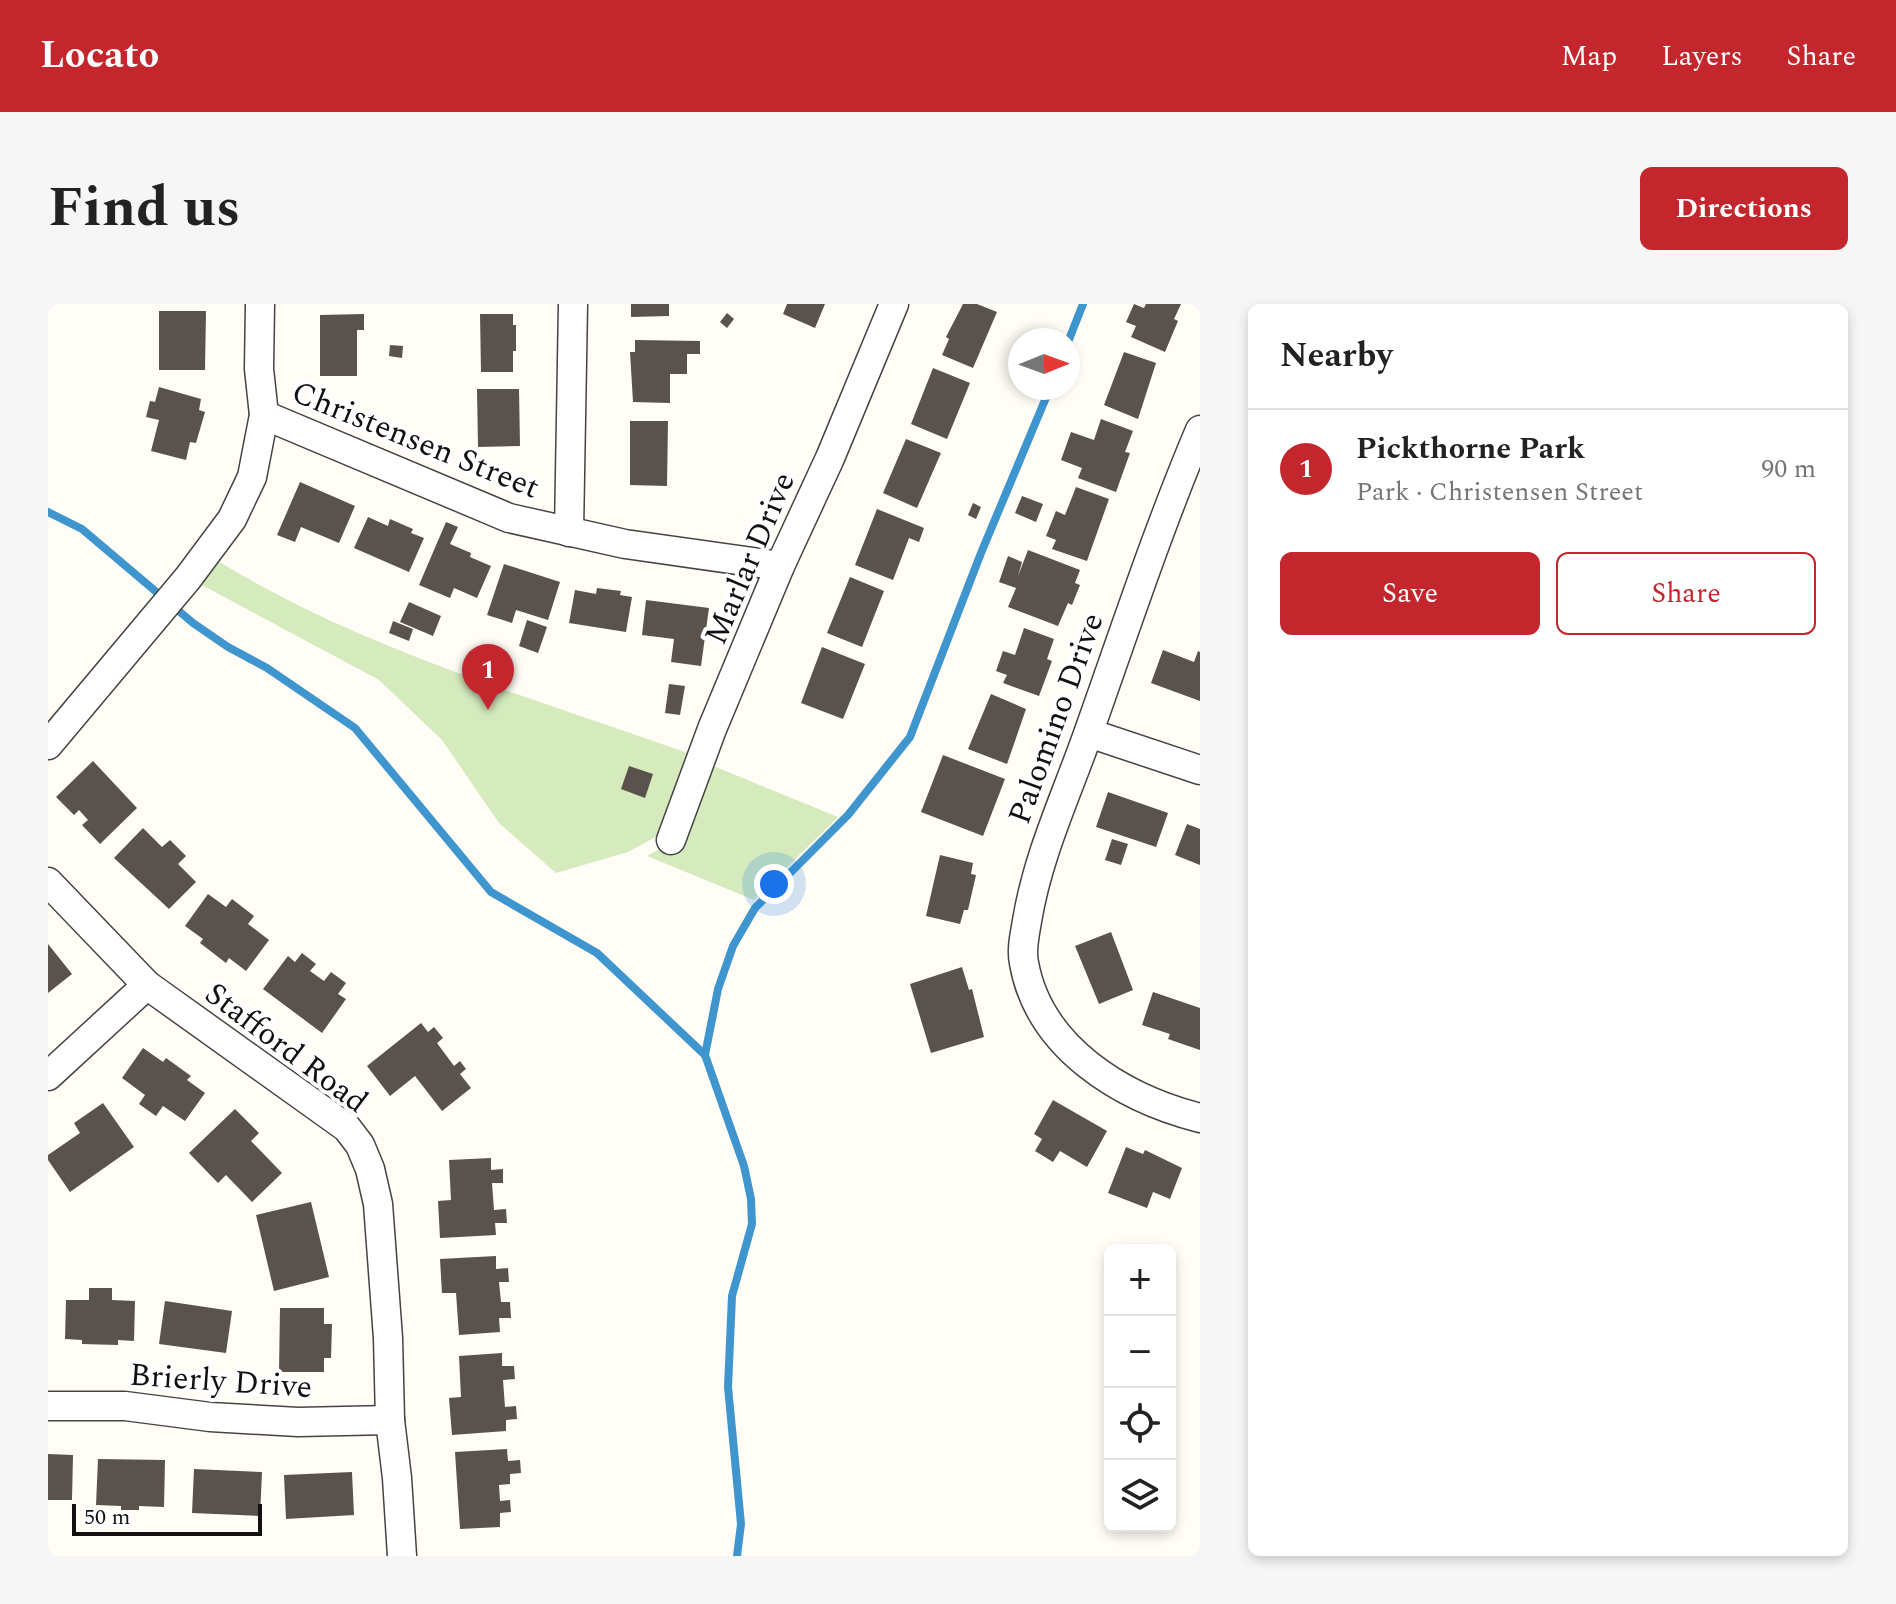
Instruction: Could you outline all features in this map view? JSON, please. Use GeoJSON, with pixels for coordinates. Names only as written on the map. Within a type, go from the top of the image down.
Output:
{"type":"FeatureCollection","features":[{"type":"Feature","properties":{"kind":"street"},"geometry":{"type":"LineString","coordinates":[[48,745],[232,519],[252,477],[264,415],[259,369],[260,304]]}},
{"type":"Feature","properties":{"kind":"street"},"geometry":{"type":"LineString","coordinates":[[569,532],[573,304]]}},
{"type":"Feature","properties":{"kind":"street","name":"Marlar Drive"},"geometry":{"type":"LineString","coordinates":[[671,840],[712,729],[894,304]]}},
{"type":"Feature","properties":{"kind":"street","name":"Christensen Street"},"geometry":{"type":"LineString","coordinates":[[264,415],[509,518],[625,544],[780,566]]}},
{"type":"Feature","properties":{"kind":"street","name":"Palomino Drive"},"geometry":{"type":"LineString","coordinates":[[1200,430],[1166,512],[1089,733],[1041,856],[1023,962],[1034,997],[1055,1032],[1077,1056],[1133,1095],[1200,1118]]}},
{"type":"Feature","properties":{"kind":"street"},"geometry":{"type":"LineString","coordinates":[[1089,733],[1200,770]]}},
{"type":"Feature","properties":{"kind":"street","name":"Stafford Road"},"geometry":{"type":"LineString","coordinates":[[48,882],[147,985],[347,1128],[360,1145],[370,1169],[378,1204],[388,1338],[390,1420],[402,1556]]}},
{"type":"Feature","properties":{"kind":"street"},"geometry":{"type":"LineString","coordinates":[[48,1076],[147,985]]}},
{"type":"Feature","properties":{"kind":"street","name":"Brierly Drive"},"geometry":{"type":"LineString","coordinates":[[48,1406],[125,1406],[210,1417],[284,1421],[390,1420]]}},
{"type":"Feature","properties":{"kind":"green space"},"geometry":{"type":"Polygon","coordinates":[[[218,561],[273,593],[389,646],[690,754],[661,834],[628,852],[556,873],[499,823],[442,740],[379,680],[200,584],[218,561]]]}},
{"type":"Feature","properties":{"kind":"green space"},"geometry":{"type":"Polygon","coordinates":[[[706,763],[838,817],[754,900],[647,856],[678,839],[706,763]]]}},
{"type":"Feature","properties":{"kind":"building"},"geometry":{"type":"Polygon","coordinates":[[[631,304],[669,304],[669,316],[631,317],[631,304]]]}},
{"type":"Feature","properties":{"kind":"building"},"geometry":{"type":"Polygon","coordinates":[[[787,304],[825,304],[815,328],[783,314],[787,304]]]}},
{"type":"Feature","properties":{"kind":"building"},"geometry":{"type":"Polygon","coordinates":[[[963,304],[977,304],[997,312],[973,368],[942,355],[949,339],[946,337],[963,304]]]}},
{"type":"Feature","properties":{"kind":"building"},"geometry":{"type":"Polygon","coordinates":[[[1134,304],[1144,308],[1146,304],[1181,304],[1174,319],[1178,321],[1165,352],[1131,337],[1136,326],[1126,322],[1134,304]]]}},
{"type":"Feature","properties":{"kind":"building"},"geometry":{"type":"Polygon","coordinates":[[[159,311],[206,311],[205,370],[159,370],[159,311]]]}},
{"type":"Feature","properties":{"kind":"building"},"geometry":{"type":"Polygon","coordinates":[[[727,313],[734,319],[727,328],[720,322],[727,313]]]}},
{"type":"Feature","properties":{"kind":"building"},"geometry":{"type":"Polygon","coordinates":[[[364,314],[364,330],[357,330],[357,376],[320,376],[320,315],[364,314]]]}},
{"type":"Feature","properties":{"kind":"building"},"geometry":{"type":"Polygon","coordinates":[[[480,314],[513,314],[516,351],[513,351],[513,372],[481,372],[480,314]]]}},
{"type":"Feature","properties":{"kind":"building"},"geometry":{"type":"Polygon","coordinates":[[[635,340],[700,341],[700,354],[687,354],[687,374],[670,374],[670,403],[633,402],[630,352],[635,352],[635,340]]]}},
{"type":"Feature","properties":{"kind":"building"},"geometry":{"type":"Polygon","coordinates":[[[390,345],[403,346],[402,358],[389,356],[390,345]]]}},
{"type":"Feature","properties":{"kind":"building"},"geometry":{"type":"Polygon","coordinates":[[[1124,352],[1156,363],[1138,419],[1104,405],[1124,352]]]}},
{"type":"Feature","properties":{"kind":"building"},"geometry":{"type":"Polygon","coordinates":[[[933,368],[970,383],[947,439],[911,424],[933,368]]]}},
{"type":"Feature","properties":{"kind":"building"},"geometry":{"type":"Polygon","coordinates":[[[159,387],[201,399],[199,410],[205,412],[196,443],[190,442],[186,460],[151,451],[159,420],[146,417],[150,401],[155,402],[159,387]]]}},
{"type":"Feature","properties":{"kind":"building"},"geometry":{"type":"Polygon","coordinates":[[[477,389],[519,389],[520,446],[478,447],[477,389]]]}},
{"type":"Feature","properties":{"kind":"building"},"geometry":{"type":"Polygon","coordinates":[[[1101,419],[1133,431],[1125,452],[1130,453],[1116,492],[1078,478],[1082,468],[1061,460],[1071,432],[1094,440],[1101,419]]]}},
{"type":"Feature","properties":{"kind":"building"},"geometry":{"type":"Polygon","coordinates":[[[630,421],[668,421],[667,486],[630,485],[630,421]]]}},
{"type":"Feature","properties":{"kind":"building"},"geometry":{"type":"Polygon","coordinates":[[[906,439],[941,453],[917,508],[883,493],[906,439]]]}},
{"type":"Feature","properties":{"kind":"building"},"geometry":{"type":"Polygon","coordinates":[[[300,482],[355,506],[339,543],[301,527],[295,542],[277,535],[300,482]]]}},
{"type":"Feature","properties":{"kind":"building"},"geometry":{"type":"Polygon","coordinates":[[[1076,487],[1109,499],[1087,561],[1052,549],[1056,540],[1046,536],[1056,511],[1065,515],[1076,487]]]}},
{"type":"Feature","properties":{"kind":"building"},"geometry":{"type":"Polygon","coordinates":[[[1022,496],[1043,504],[1036,522],[1015,513],[1022,496]]]}},
{"type":"Feature","properties":{"kind":"building"},"geometry":{"type":"Polygon","coordinates":[[[973,503],[981,507],[976,519],[968,515],[973,503]]]}},
{"type":"Feature","properties":{"kind":"building"},"geometry":{"type":"Polygon","coordinates":[[[877,509],[924,528],[919,542],[909,538],[893,580],[855,565],[877,509]]]}},
{"type":"Feature","properties":{"kind":"building"},"geometry":{"type":"Polygon","coordinates":[[[368,517],[388,526],[390,519],[413,529],[411,533],[424,538],[409,572],[354,548],[368,517]]]}},
{"type":"Feature","properties":{"kind":"building"},"geometry":{"type":"Polygon","coordinates":[[[446,522],[458,527],[450,544],[491,566],[477,598],[454,588],[450,598],[419,585],[446,522]]]}},
{"type":"Feature","properties":{"kind":"building"},"geometry":{"type":"Polygon","coordinates":[[[1028,550],[1080,570],[1075,583],[1080,585],[1072,605],[1068,603],[1058,626],[1008,607],[1016,588],[999,582],[1008,556],[1022,562],[1018,576],[1028,550]]]}},
{"type":"Feature","properties":{"kind":"building"},"geometry":{"type":"Polygon","coordinates":[[[504,564],[560,582],[548,620],[516,610],[512,623],[487,615],[504,564]]]}},
{"type":"Feature","properties":{"kind":"building"},"geometry":{"type":"Polygon","coordinates":[[[850,577],[884,591],[862,647],[827,633],[850,577]]]}},
{"type":"Feature","properties":{"kind":"building"},"geometry":{"type":"Polygon","coordinates":[[[597,588],[621,591],[620,595],[632,597],[626,632],[569,623],[575,590],[596,594],[597,588]]]}},
{"type":"Feature","properties":{"kind":"building"},"geometry":{"type":"Polygon","coordinates":[[[646,600],[709,608],[701,666],[671,662],[674,639],[642,635],[646,600]]]}},
{"type":"Feature","properties":{"kind":"building"},"geometry":{"type":"Polygon","coordinates":[[[409,602],[441,616],[433,636],[400,622],[409,602]]]}},
{"type":"Feature","properties":{"kind":"building"},"geometry":{"type":"Polygon","coordinates":[[[527,620],[547,627],[538,653],[519,646],[527,620]]]}},
{"type":"Feature","properties":{"kind":"building"},"geometry":{"type":"Polygon","coordinates":[[[393,621],[413,629],[409,641],[389,633],[393,621]]]}},
{"type":"Feature","properties":{"kind":"building"},"geometry":{"type":"Polygon","coordinates":[[[1024,628],[1054,639],[1047,659],[1052,661],[1039,696],[1003,683],[1007,675],[996,671],[1003,651],[1015,655],[1024,628]]]}},
{"type":"Feature","properties":{"kind":"building"},"geometry":{"type":"Polygon","coordinates":[[[822,647],[865,664],[843,719],[801,703],[822,647]]]}},
{"type":"Feature","properties":{"kind":"building"},"geometry":{"type":"Polygon","coordinates":[[[1163,650],[1194,662],[1200,652],[1200,701],[1151,683],[1163,650]]]}},
{"type":"Feature","properties":{"kind":"building"},"geometry":{"type":"Polygon","coordinates":[[[669,684],[685,686],[680,715],[665,713],[669,684]]]}},
{"type":"Feature","properties":{"kind":"building"},"geometry":{"type":"Polygon","coordinates":[[[991,694],[1026,709],[1007,764],[968,749],[991,694]]]}},
{"type":"Feature","properties":{"kind":"building"},"geometry":{"type":"Polygon","coordinates":[[[943,755],[1005,779],[983,836],[921,812],[943,755]]]}},
{"type":"Feature","properties":{"kind":"building"},"geometry":{"type":"Polygon","coordinates":[[[93,761],[137,808],[100,844],[82,825],[88,820],[79,810],[74,815],[56,797],[93,761]]]}},
{"type":"Feature","properties":{"kind":"building"},"geometry":{"type":"Polygon","coordinates":[[[629,766],[653,774],[645,798],[621,789],[629,766]]]}},
{"type":"Feature","properties":{"kind":"building"},"geometry":{"type":"Polygon","coordinates":[[[1108,792],[1168,813],[1156,847],[1096,827],[1108,792]]]}},
{"type":"Feature","properties":{"kind":"building"},"geometry":{"type":"Polygon","coordinates":[[[1187,824],[1200,829],[1200,865],[1175,855],[1187,824]]]}},
{"type":"Feature","properties":{"kind":"building"},"geometry":{"type":"Polygon","coordinates":[[[143,828],[162,847],[170,840],[186,856],[178,864],[196,882],[169,909],[114,858],[143,828]]]}},
{"type":"Feature","properties":{"kind":"building"},"geometry":{"type":"Polygon","coordinates":[[[1112,839],[1128,844],[1121,865],[1105,860],[1112,839]]]}},
{"type":"Feature","properties":{"kind":"building"},"geometry":{"type":"Polygon","coordinates":[[[940,855],[973,863],[971,874],[976,875],[968,910],[964,910],[960,924],[926,916],[940,855]]]}},
{"type":"Feature","properties":{"kind":"building"},"geometry":{"type":"Polygon","coordinates":[[[208,894],[226,907],[232,899],[254,916],[248,924],[269,940],[246,971],[229,958],[226,963],[200,943],[203,939],[185,926],[208,894]]]}},
{"type":"Feature","properties":{"kind":"building"},"geometry":{"type":"Polygon","coordinates":[[[1111,932],[1133,990],[1099,1004],[1075,946],[1111,932]]]}},
{"type":"Feature","properties":{"kind":"building"},"geometry":{"type":"Polygon","coordinates":[[[48,944],[72,974],[48,993],[48,944]]]}},
{"type":"Feature","properties":{"kind":"building"},"geometry":{"type":"Polygon","coordinates":[[[302,953],[316,964],[310,971],[324,981],[331,972],[346,983],[338,994],[346,999],[322,1033],[263,989],[288,956],[295,962],[302,953]]]}},
{"type":"Feature","properties":{"kind":"building"},"geometry":{"type":"Polygon","coordinates":[[[962,967],[969,990],[972,989],[984,1037],[931,1053],[910,984],[962,967]]]}},
{"type":"Feature","properties":{"kind":"building"},"geometry":{"type":"Polygon","coordinates":[[[1153,992],[1200,1008],[1200,1050],[1168,1039],[1170,1034],[1142,1025],[1153,992]]]}},
{"type":"Feature","properties":{"kind":"building"},"geometry":{"type":"Polygon","coordinates":[[[421,1023],[428,1032],[434,1027],[443,1038],[437,1043],[454,1066],[460,1061],[466,1069],[460,1074],[471,1088],[442,1111],[415,1076],[390,1096],[367,1066],[421,1023]]]}},
{"type":"Feature","properties":{"kind":"building"},"geometry":{"type":"Polygon","coordinates":[[[143,1048],[163,1062],[166,1058],[191,1076],[187,1080],[205,1093],[185,1121],[163,1106],[156,1116],[139,1104],[145,1095],[122,1078],[143,1048]]]}},
{"type":"Feature","properties":{"kind":"building"},"geometry":{"type":"Polygon","coordinates":[[[1053,1100],[1107,1131],[1087,1167],[1060,1151],[1053,1162],[1035,1151],[1042,1139],[1034,1134],[1053,1100]]]}},
{"type":"Feature","properties":{"kind":"building"},"geometry":{"type":"Polygon","coordinates":[[[103,1103],[134,1147],[70,1192],[48,1160],[48,1155],[80,1133],[74,1123],[103,1103]]]}},
{"type":"Feature","properties":{"kind":"building"},"geometry":{"type":"Polygon","coordinates":[[[235,1109],[259,1133],[251,1141],[282,1173],[252,1202],[226,1175],[218,1183],[189,1153],[235,1109]]]}},
{"type":"Feature","properties":{"kind":"building"},"geometry":{"type":"Polygon","coordinates":[[[1126,1147],[1143,1154],[1145,1150],[1182,1168],[1170,1199],[1153,1192],[1147,1208],[1108,1193],[1126,1147]]]}},
{"type":"Feature","properties":{"kind":"building"},"geometry":{"type":"Polygon","coordinates":[[[491,1158],[491,1170],[503,1169],[503,1183],[492,1183],[494,1210],[506,1209],[507,1223],[495,1223],[496,1235],[440,1238],[438,1201],[451,1200],[449,1160],[491,1158]]]}},
{"type":"Feature","properties":{"kind":"building"},"geometry":{"type":"Polygon","coordinates":[[[311,1202],[329,1277],[274,1291],[256,1215],[311,1202]]]}},
{"type":"Feature","properties":{"kind":"building"},"geometry":{"type":"Polygon","coordinates":[[[496,1256],[496,1269],[508,1268],[509,1282],[499,1282],[501,1302],[510,1302],[511,1318],[499,1318],[500,1332],[459,1335],[456,1293],[442,1293],[440,1259],[496,1256]]]}},
{"type":"Feature","properties":{"kind":"building"},"geometry":{"type":"Polygon","coordinates":[[[89,1288],[112,1288],[112,1300],[135,1301],[134,1341],[118,1340],[118,1345],[82,1344],[82,1340],[65,1339],[66,1300],[89,1300],[89,1288]]]}},
{"type":"Feature","properties":{"kind":"building"},"geometry":{"type":"Polygon","coordinates":[[[165,1301],[232,1311],[226,1353],[159,1344],[165,1301]]]}},
{"type":"Feature","properties":{"kind":"building"},"geometry":{"type":"Polygon","coordinates":[[[280,1308],[324,1308],[324,1324],[332,1324],[331,1358],[324,1358],[324,1372],[279,1372],[280,1308]]]}},
{"type":"Feature","properties":{"kind":"building"},"geometry":{"type":"Polygon","coordinates":[[[502,1353],[502,1366],[514,1366],[515,1379],[503,1380],[505,1407],[516,1406],[517,1419],[506,1420],[506,1431],[452,1435],[449,1398],[461,1397],[459,1356],[502,1353]]]}},
{"type":"Feature","properties":{"kind":"building"},"geometry":{"type":"Polygon","coordinates":[[[507,1449],[508,1461],[520,1460],[521,1473],[510,1474],[510,1484],[499,1485],[500,1501],[510,1500],[511,1512],[500,1513],[500,1527],[460,1529],[455,1452],[507,1449]]]}},
{"type":"Feature","properties":{"kind":"building"},"geometry":{"type":"Polygon","coordinates":[[[48,1454],[73,1455],[72,1500],[48,1500],[48,1454]]]}},
{"type":"Feature","properties":{"kind":"building"},"geometry":{"type":"Polygon","coordinates":[[[98,1459],[165,1460],[164,1507],[139,1506],[139,1510],[121,1510],[121,1506],[96,1505],[98,1459]]]}},
{"type":"Feature","properties":{"kind":"building"},"geometry":{"type":"Polygon","coordinates":[[[194,1469],[262,1472],[260,1516],[192,1513],[194,1469]]]}},
{"type":"Feature","properties":{"kind":"building"},"geometry":{"type":"Polygon","coordinates":[[[352,1472],[354,1515],[286,1519],[284,1475],[352,1472]]]}},
{"type":"Feature","properties":{"kind":"waterway"},"geometry":{"type":"LineString","coordinates":[[1074,328],[1083,304]]}},
{"type":"Feature","properties":{"kind":"waterway"},"geometry":{"type":"LineString","coordinates":[[705,1055],[718,989],[733,946],[755,908],[848,815],[910,737],[981,553],[1045,400]]}},
{"type":"Feature","properties":{"kind":"waterway"},"geometry":{"type":"LineString","coordinates":[[48,512],[82,529],[193,623],[267,668],[355,728],[491,892],[597,953],[705,1055],[744,1166],[751,1199],[752,1224],[732,1296],[728,1387],[741,1524],[737,1556]]}},
{"type":"Feature","properties":{"kind":"place","name":"Pickthorne Park"},"geometry":{"type":"Point","coordinates":[488,710]}}]}
